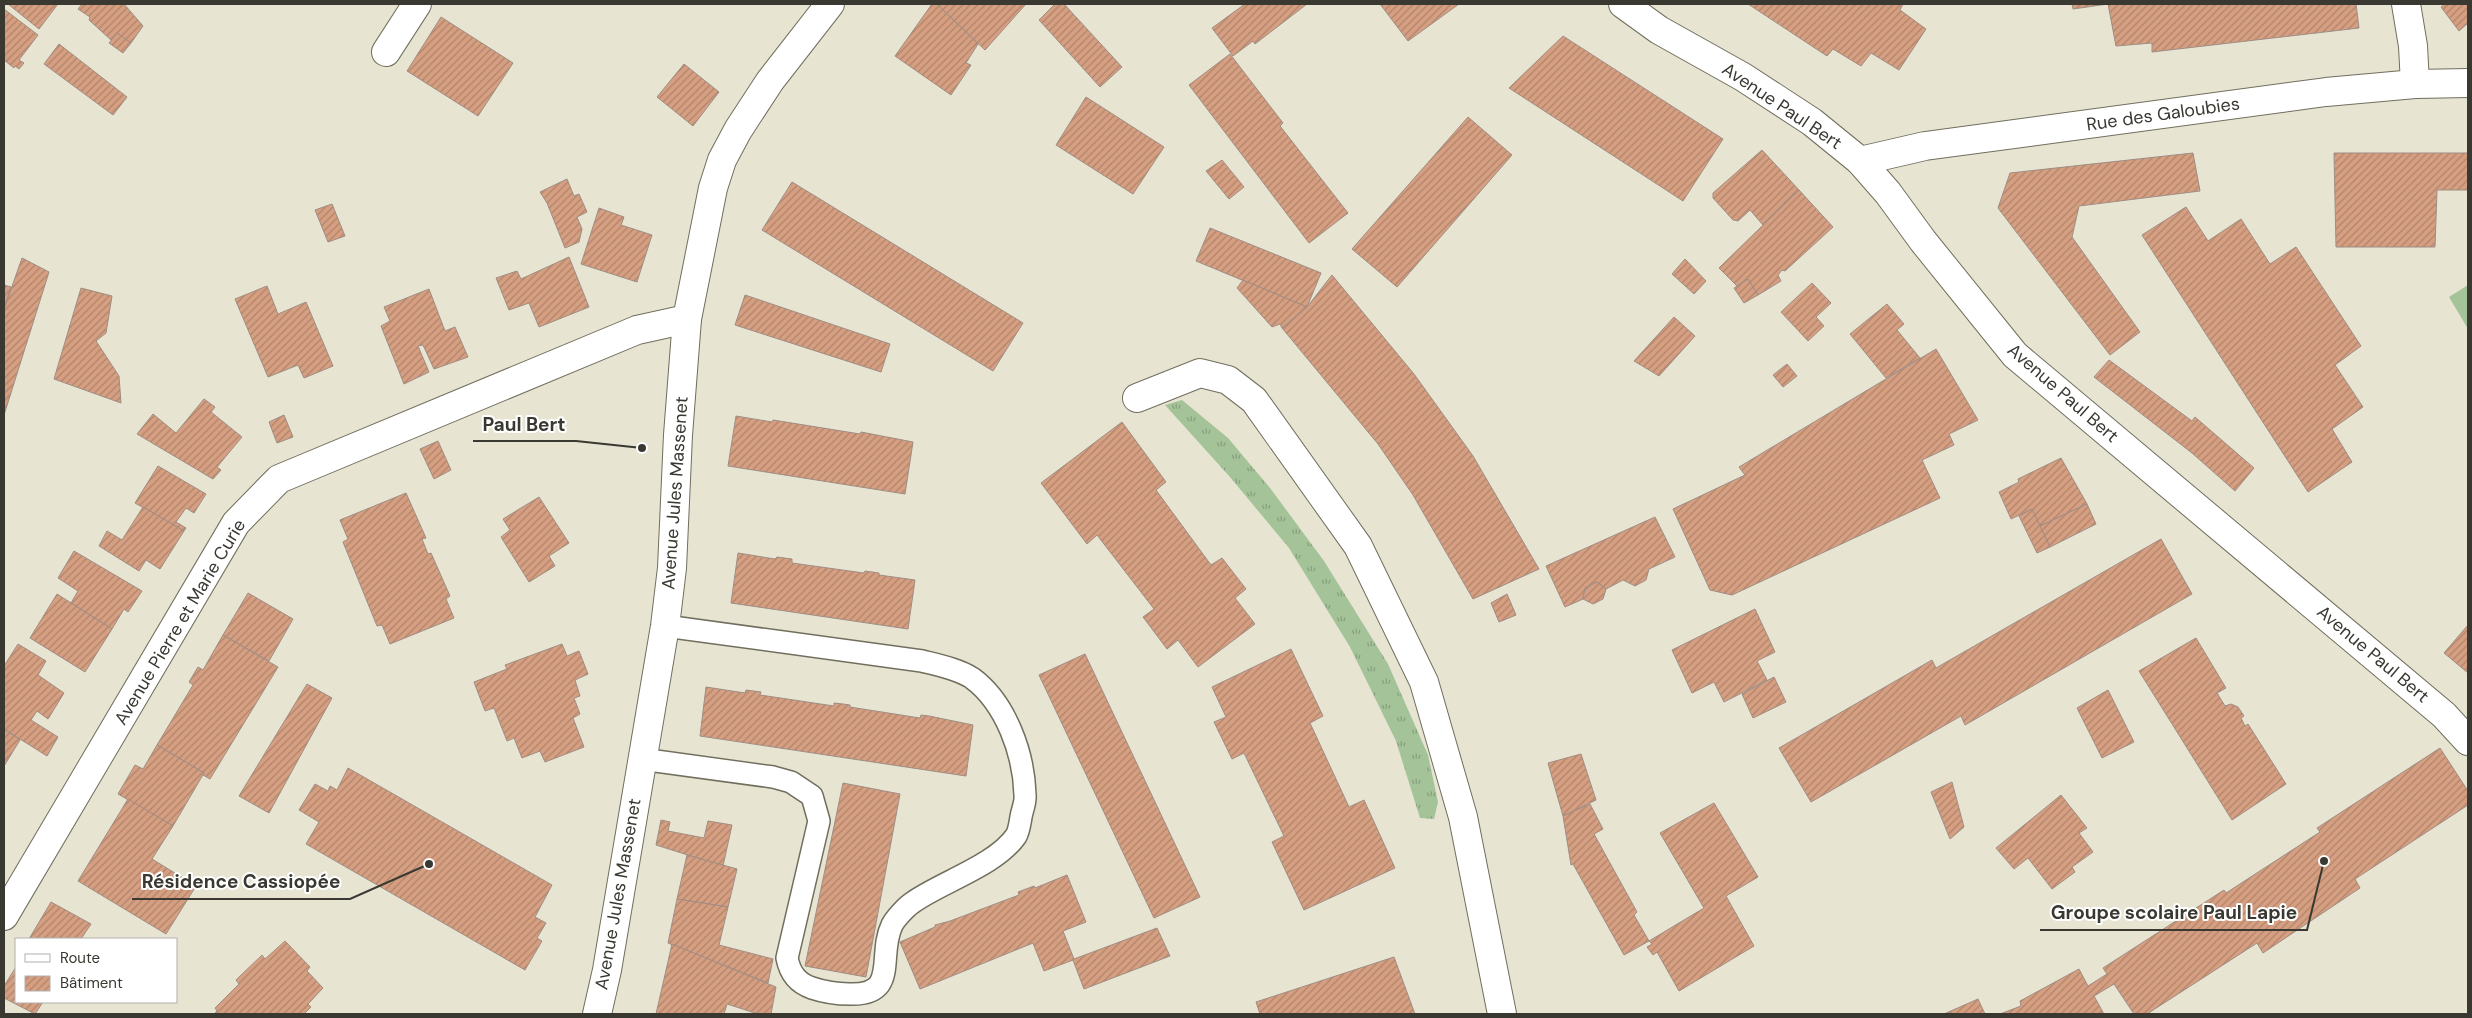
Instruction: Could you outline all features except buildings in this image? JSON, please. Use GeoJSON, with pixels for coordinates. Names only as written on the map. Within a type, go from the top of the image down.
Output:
{"type":"FeatureCollection","features":[{"type":"Feature","properties":{"kind":"street"},"geometry":{"type":"LineString","coordinates":[[386,52],[417,4]]}},
{"type":"Feature","properties":{"kind":"street","name":"Avenue Jules Massenet"},"geometry":{"type":"LineString","coordinates":[[597,1014],[665,626],[672,568],[678,435],[687,319],[713,188],[722,160],[738,130],[770,81],[830,4]]}},
{"type":"Feature","properties":{"kind":"street","name":"Avenue Paul Bert"},"geometry":{"type":"LineString","coordinates":[[1623,4],[1659,30],[1743,77],[1812,122],[1860,161],[1888,193],[1923,242],[2015,355],[2444,715],[2468,741]]}},
{"type":"Feature","properties":{"kind":"street"},"geometry":{"type":"LineString","coordinates":[[2406,4],[2413,46],[2415,84]]}},
{"type":"Feature","properties":{"kind":"street","name":"Rue des Galoubies"},"geometry":{"type":"LineString","coordinates":[[1860,161],[1954,142],[2326,92],[2415,84],[2468,83]]}},
{"type":"Feature","properties":{"kind":"street","name":"Avenue Pierre et Marie Curie"},"geometry":{"type":"LineString","coordinates":[[4,916],[236,523],[279,480],[637,330],[687,319]]}},
{"type":"Feature","properties":{"kind":"street"},"geometry":{"type":"LineString","coordinates":[[1138,398],[1200,373],[1228,380],[1254,400],[1358,546],[1424,682],[1463,817],[1502,1014]]}},
{"type":"Feature","properties":{"kind":"lane"},"geometry":{"type":"LineString","coordinates":[[641,759],[773,778],[791,782],[812,796],[819,820],[787,958],[795,978],[806,986],[842,994],[861,995],[874,991],[880,984],[884,973],[892,925],[911,904],[991,858],[1017,835],[1026,796],[1019,754],[1006,720],[991,697],[971,678],[944,666],[922,661],[665,626]]}},
{"type":"Feature","properties":{"kind":"green space"},"geometry":{"type":"Polygon","coordinates":[[[2468,285],[2468,329],[2449,297],[2468,285]]]}},
{"type":"Feature","properties":{"kind":"green space"},"geometry":{"type":"Polygon","coordinates":[[[1182,400],[1228,438],[1270,488],[1324,561],[1388,664],[1428,755],[1438,802],[1434,819],[1420,818],[1396,741],[1350,647],[1289,548],[1230,477],[1165,405],[1182,400]]]}},
{"type":"Feature","properties":{"kind":"place","name":"Paul Bert"},"geometry":{"type":"Point","coordinates":[642,448]}},
{"type":"Feature","properties":{"kind":"place","name":"Groupe scolaire Paul Lapie"},"geometry":{"type":"Point","coordinates":[2324,861]}},
{"type":"Feature","properties":{"kind":"place","name":"Résidence Cassiopée"},"geometry":{"type":"Point","coordinates":[429,864]}}]}
